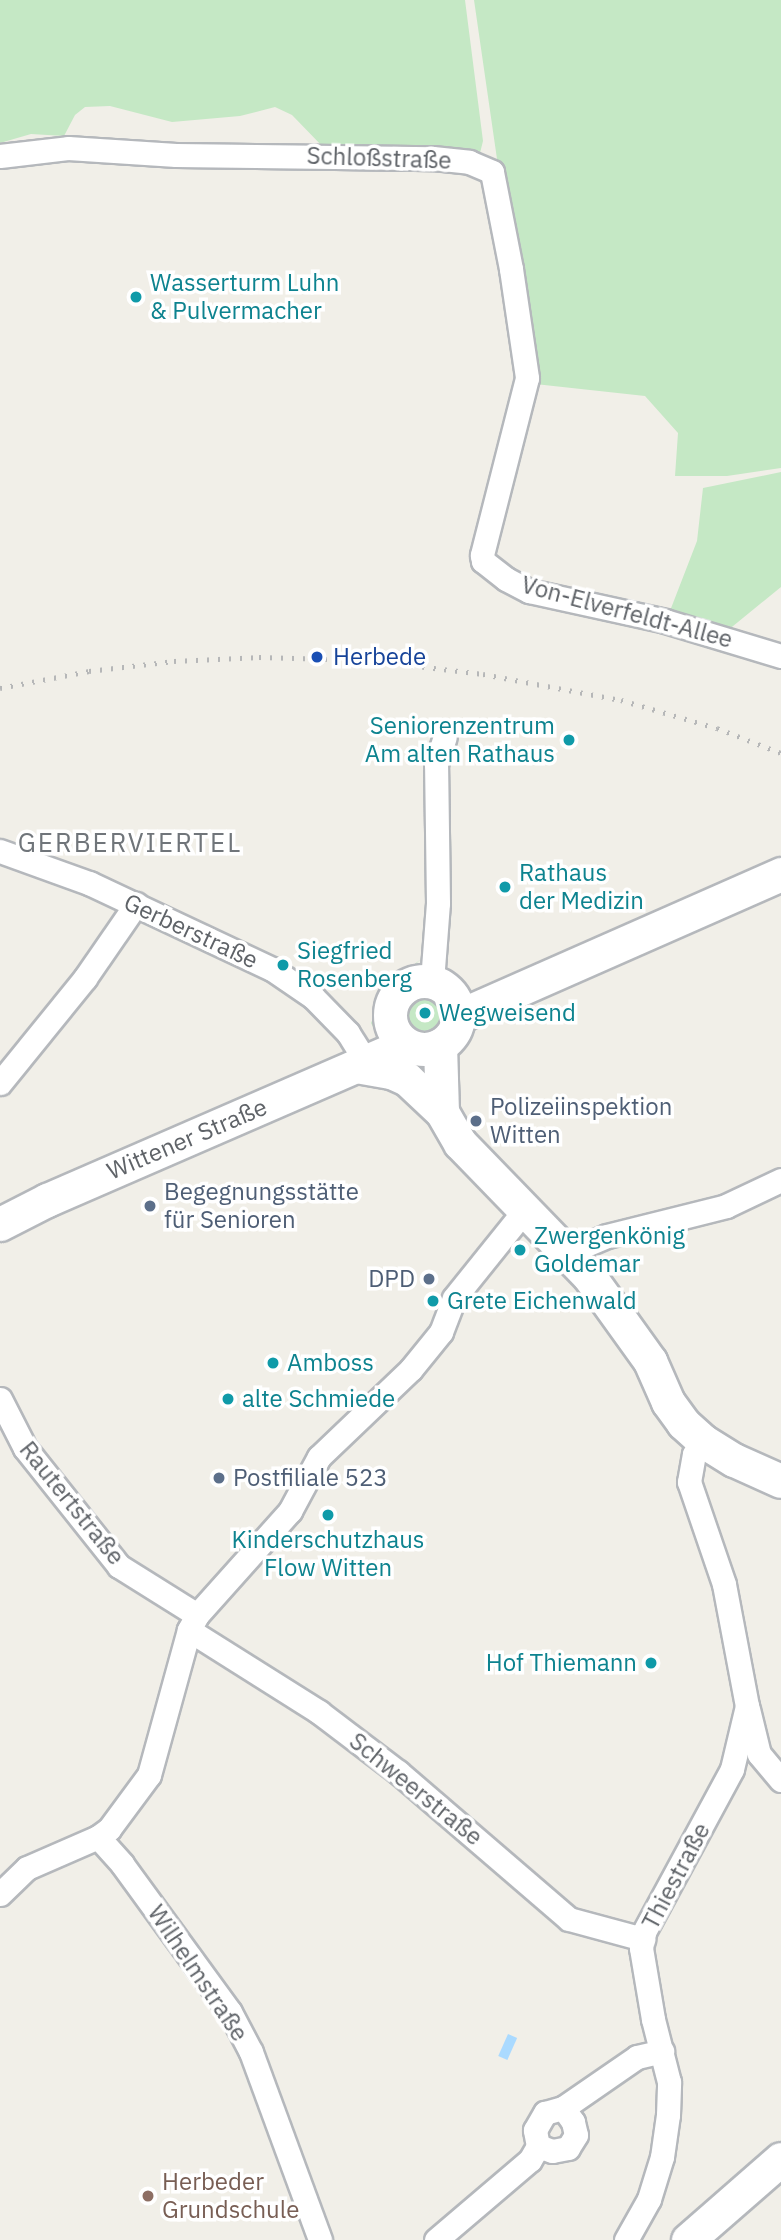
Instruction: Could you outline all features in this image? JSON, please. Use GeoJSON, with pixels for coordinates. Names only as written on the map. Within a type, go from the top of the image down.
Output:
{"type":"FeatureCollection","features":[{"type":"Feature","properties":{"kind":"main road"},"geometry":{"type":"LineString","coordinates":[[777,876],[577,964],[447,996],[410,984],[400,990],[390,1010],[412,1040],[437,1106],[460,1143],[567,1253],[624,1321],[650,1361],[668,1402],[683,1423],[703,1441],[734,1460],[781,1481]]}},
{"type":"Feature","properties":{"kind":"main road"},"geometry":{"type":"LineString","coordinates":[[412,1040],[453,1034],[447,996]]}},
{"type":"Feature","properties":{"kind":"main road","name":"Wittener Straße"},"geometry":{"type":"LineString","coordinates":[[0,1224],[47,1200],[347,1064],[412,1040]]}},
{"type":"Feature","properties":{"kind":"main road"},"geometry":{"type":"LineString","coordinates":[[347,1064],[391,1072],[407,1079],[437,1106]]}},
{"type":"Feature","properties":{"kind":"main road","name":"Wittener Straße"},"geometry":{"type":"LineString","coordinates":[[0,1210],[47,1200]]}},
{"type":"Feature","properties":{"kind":"main road"},"geometry":{"type":"LineString","coordinates":[[688,2240],[781,2160]]}},
{"type":"Feature","properties":{"kind":"street","name":"Schloßstraße"},"geometry":{"type":"LineString","coordinates":[[0,156],[68,148],[176,155],[419,158],[469,162],[492,172],[511,268],[527,378],[482,555]]}},
{"type":"Feature","properties":{"kind":"street","name":"Von-Elverfeldt-Allee"},"geometry":{"type":"LineString","coordinates":[[482,555],[484,561],[506,579],[529,591],[665,621],[781,656]]}},
{"type":"Feature","properties":{"kind":"street"},"geometry":{"type":"LineString","coordinates":[[444,737],[436,764],[438,903],[447,996]]}},
{"type":"Feature","properties":{"kind":"street","name":"Gerberstraße"},"geometry":{"type":"LineString","coordinates":[[0,851],[32,860],[136,904],[272,969],[313,997],[348,1033],[347,1064]]}},
{"type":"Feature","properties":{"kind":"street"},"geometry":{"type":"LineString","coordinates":[[0,1083],[85,978],[136,904]]}},
{"type":"Feature","properties":{"kind":"street"},"geometry":{"type":"LineString","coordinates":[[567,1253],[607,1236],[726,1206],[781,1180]]}},
{"type":"Feature","properties":{"kind":"street"},"geometry":{"type":"LineString","coordinates":[[0,1894],[27,1868],[98,1837],[109,1829],[149,1775],[193,1623],[289,1511],[319,1457],[411,1369],[441,1332],[454,1298],[524,1211]]}},
{"type":"Feature","properties":{"kind":"street","name":"Rautertstraße"},"geometry":{"type":"LineString","coordinates":[[0,1399],[24,1448],[119,1566],[193,1623]]}},
{"type":"Feature","properties":{"kind":"street","name":"Thiestraße"},"geometry":{"type":"LineString","coordinates":[[703,1441],[694,1454],[689,1482],[724,1584],[759,1754],[781,1780]]}},
{"type":"Feature","properties":{"kind":"street","name":"Schweerstraße"},"geometry":{"type":"LineString","coordinates":[[193,1623],[398,1772],[569,1919],[643,1939]]}},
{"type":"Feature","properties":{"kind":"street","name":"Thiestraße"},"geometry":{"type":"LineString","coordinates":[[626,2240],[649,2199],[662,2157],[668,2115],[669,2082],[653,2019],[642,1948],[643,1939],[732,1769],[747,1706]]}},
{"type":"Feature","properties":{"kind":"street","name":"Wilhelmstraße"},"geometry":{"type":"LineString","coordinates":[[98,1837],[122,1864],[230,2012],[251,2052],[320,2240]]}},
{"type":"Feature","properties":{"kind":"street"},"geometry":{"type":"LineString","coordinates":[[436,2240],[530,2160],[538,2146],[535,2130],[545,2113],[563,2108],[637,2057],[662,2051]]}},
{"type":"Feature","properties":{"kind":"street"},"geometry":{"type":"LineString","coordinates":[[538,2146],[552,2151],[568,2148],[576,2134],[573,2122],[563,2108]]}},
{"type":"Feature","properties":{"kind":"green space"},"geometry":{"type":"Polygon","coordinates":[[[0,0],[465,0],[483,141],[480,153],[324,148],[292,115],[275,107],[240,116],[172,122],[110,106],[85,107],[75,115],[64,136],[31,134],[0,143],[0,0]]]}},
{"type":"Feature","properties":{"kind":"green space"},"geometry":{"type":"Polygon","coordinates":[[[474,0],[781,0],[781,468],[727,476],[675,476],[678,433],[645,396],[535,384],[519,265],[497,159],[474,0]]]}},
{"type":"Feature","properties":{"kind":"green space"},"geometry":{"type":"Polygon","coordinates":[[[781,472],[781,587],[727,631],[668,616],[697,541],[703,488],[781,472]]]}},
{"type":"Feature","properties":{"kind":"green space"},"geometry":{"type":"Polygon","coordinates":[[[421,959],[390,988],[373,1027],[371,1023],[387,986],[421,959]]]}},
{"type":"Feature","properties":{"kind":"green space"},"geometry":{"type":"Polygon","coordinates":[[[425,994],[439,999],[444,1013],[439,1027],[425,1032],[411,1027],[406,1013],[411,999],[425,994]]]}},
{"type":"Feature","properties":{"kind":"water"},"geometry":{"type":"Polygon","coordinates":[[[508,2034],[517,2038],[507,2060],[498,2056],[508,2034]]]}},
{"type":"Feature","properties":{"kind":"railway"},"geometry":{"type":"LineString","coordinates":[[0,688],[89,671],[174,661],[259,657],[368,660],[483,674],[621,700],[717,728],[781,753]]}},
{"type":"Feature","properties":{"kind":"place","name":"Wasserturm Luhn & Pulvermacher"},"geometry":{"type":"Point","coordinates":[136,297]}},
{"type":"Feature","properties":{"kind":"place","name":"Herbede"},"geometry":{"type":"Point","coordinates":[317,657]}},
{"type":"Feature","properties":{"kind":"place","name":"Seniorenzentrum Am alten Rathaus"},"geometry":{"type":"Point","coordinates":[569,740]}},
{"type":"Feature","properties":{"kind":"place","name":"Rathaus der Medizin"},"geometry":{"type":"Point","coordinates":[505,887]}},
{"type":"Feature","properties":{"kind":"place","name":"Siegfried Rosenberg"},"geometry":{"type":"Point","coordinates":[283,965]}},
{"type":"Feature","properties":{"kind":"place","name":"Wegweisend"},"geometry":{"type":"Point","coordinates":[425,1013]}},
{"type":"Feature","properties":{"kind":"place","name":"Polizeiinspektion Witten"},"geometry":{"type":"Point","coordinates":[476,1121]}},
{"type":"Feature","properties":{"kind":"place","name":"Begegnungsstätte für Senioren"},"geometry":{"type":"Point","coordinates":[150,1206]}},
{"type":"Feature","properties":{"kind":"place","name":"Zwergenkönig Goldemar"},"geometry":{"type":"Point","coordinates":[520,1250]}},
{"type":"Feature","properties":{"kind":"place","name":"DPD"},"geometry":{"type":"Point","coordinates":[429,1279]}},
{"type":"Feature","properties":{"kind":"place","name":"Grete Eichenwald"},"geometry":{"type":"Point","coordinates":[433,1301]}},
{"type":"Feature","properties":{"kind":"place","name":"Amboss"},"geometry":{"type":"Point","coordinates":[273,1363]}},
{"type":"Feature","properties":{"kind":"place","name":"alte Schmiede"},"geometry":{"type":"Point","coordinates":[228,1399]}},
{"type":"Feature","properties":{"kind":"place","name":"Postfiliale 523"},"geometry":{"type":"Point","coordinates":[219,1478]}},
{"type":"Feature","properties":{"kind":"place","name":"Kinderschutzhaus Flow Witten"},"geometry":{"type":"Point","coordinates":[328,1515]}},
{"type":"Feature","properties":{"kind":"place","name":"Hof Thiemann"},"geometry":{"type":"Point","coordinates":[651,1663]}},
{"type":"Feature","properties":{"kind":"place","name":"Herbeder Grundschule"},"geometry":{"type":"Point","coordinates":[148,2196]}},
{"type":"Feature","properties":{"kind":"district","name":"GERBERVIERTEL"},"geometry":{"type":"Point","coordinates":[130,843]}}]}
